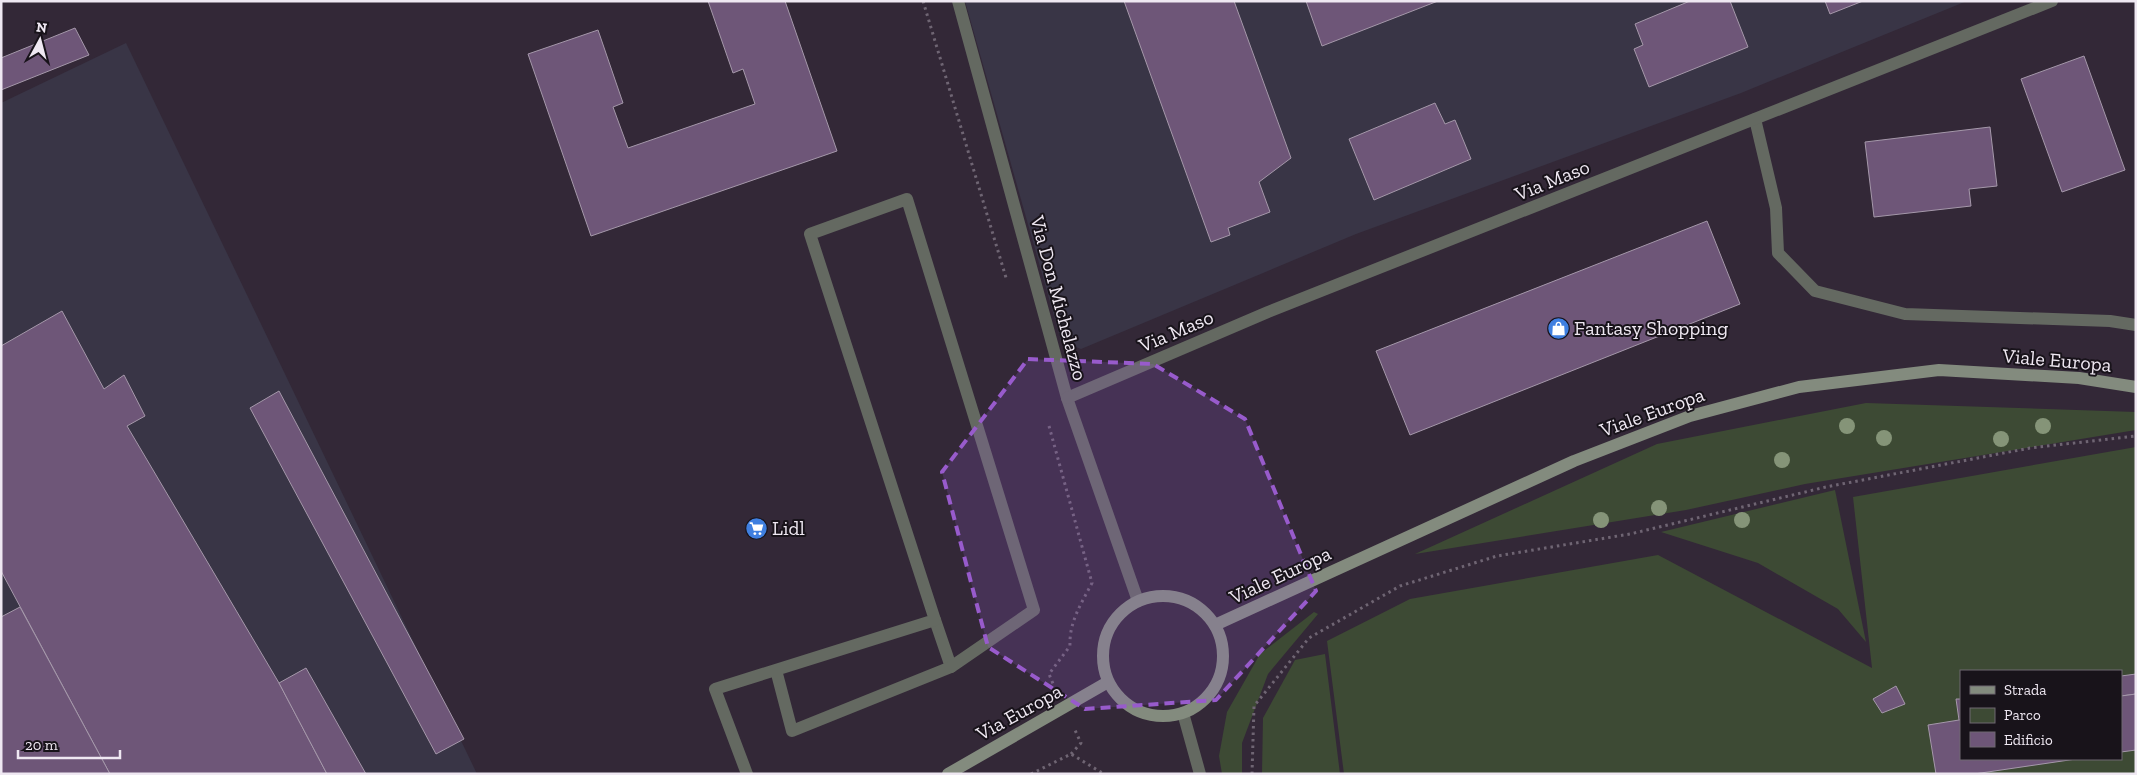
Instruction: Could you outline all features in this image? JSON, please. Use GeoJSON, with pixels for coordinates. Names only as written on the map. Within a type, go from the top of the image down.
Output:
{"type":"FeatureCollection","features":[{"type":"Feature","properties":{"kind":"main road","name":"Viale Europa"},"geometry":{"type":"LineString","coordinates":[[1215,625],[1574,461],[1690,416],[1800,387],[1939,370],[2079,378],[2136,387]]}},
{"type":"Feature","properties":{"kind":"main road"},"geometry":{"type":"LineString","coordinates":[[1155,597],[1172,597],[1189,602],[1204,612],[1215,625],[1222,642],[1223,660],[1220,676],[1211,693],[1199,705],[1183,713],[1166,716],[1148,715],[1132,708],[1118,697],[1108,682],[1103,664],[1104,645],[1110,627],[1122,612],[1138,601],[1155,597]]}},
{"type":"Feature","properties":{"kind":"main road","name":"Via Europa"},"geometry":{"type":"LineString","coordinates":[[948,774],[1108,682]]}},
{"type":"Feature","properties":{"kind":"street","name":"Via Don Michelazzo"},"geometry":{"type":"LineString","coordinates":[[958,1],[1067,398],[1138,601]]}},
{"type":"Feature","properties":{"kind":"street","name":"Via Maso"},"geometry":{"type":"LineString","coordinates":[[1067,398],[1268,312],[2052,1]]}},
{"type":"Feature","properties":{"kind":"street"},"geometry":{"type":"LineString","coordinates":[[1756,119],[1776,208],[1778,253],[1815,291],[1905,314],[2110,321],[2136,325]]}},
{"type":"Feature","properties":{"kind":"street"},"geometry":{"type":"LineString","coordinates":[[776,670],[792,731],[950,667],[1034,610],[907,199],[810,234],[950,667]]}},
{"type":"Feature","properties":{"kind":"street"},"geometry":{"type":"LineString","coordinates":[[747,774],[715,689],[935,620]]}},
{"type":"Feature","properties":{"kind":"street"},"geometry":{"type":"LineString","coordinates":[[1183,713],[1200,774]]}},
{"type":"Feature","properties":{"kind":"path"},"geometry":{"type":"LineString","coordinates":[[923,1],[1008,284]]}},
{"type":"Feature","properties":{"kind":"path"},"geometry":{"type":"LineString","coordinates":[[1031,774],[1071,754],[1081,743],[1049,674],[1070,646],[1070,633],[1076,614],[1092,583],[1046,416]]}},
{"type":"Feature","properties":{"kind":"path"},"geometry":{"type":"LineString","coordinates":[[1252,774],[1254,706],[1309,638],[1400,586],[1497,556],[1630,534],[1826,487],[2030,448],[2136,436]]}},
{"type":"Feature","properties":{"kind":"path"},"geometry":{"type":"LineString","coordinates":[[1071,754],[1104,774]]}},
{"type":"Feature","properties":{"kind":"highlighted area"},"geometry":{"type":"Polygon","coordinates":[[[1028,359],[1153,364],[1245,419],[1316,591],[1216,700],[1085,709],[988,647],[942,472],[1028,359]]]}},
{"type":"Feature","properties":{"kind":"shaded area"},"geometry":{"type":"Polygon","coordinates":[[[965,1],[1967,1],[1741,93],[1356,234],[1081,349],[1061,341],[965,1]]]}},
{"type":"Feature","properties":{"kind":"shaded area"},"geometry":{"type":"Polygon","coordinates":[[[126,43],[477,774],[1,774],[1,103],[126,43]]]}},
{"type":"Feature","properties":{"kind":"green space"},"geometry":{"type":"Polygon","coordinates":[[[1866,403],[2136,412],[2136,430],[1805,484],[1686,510],[1415,554],[1657,444],[1866,403]]]}},
{"type":"Feature","properties":{"kind":"green space"},"geometry":{"type":"Polygon","coordinates":[[[2136,447],[2136,774],[1344,774],[1327,641],[1410,599],[1658,555],[1872,668],[1853,497],[2136,447]]]}},
{"type":"Feature","properties":{"kind":"green space"},"geometry":{"type":"Polygon","coordinates":[[[1835,490],[1866,642],[1838,609],[1758,563],[1661,532],[1835,490]]]}},
{"type":"Feature","properties":{"kind":"green space"},"geometry":{"type":"Polygon","coordinates":[[[1314,612],[1318,614],[1268,674],[1242,743],[1242,774],[1222,774],[1219,756],[1227,712],[1260,654],[1314,612]]]}},
{"type":"Feature","properties":{"kind":"green space"},"geometry":{"type":"Polygon","coordinates":[[[1325,654],[1340,774],[1262,774],[1263,718],[1295,660],[1325,654]]]}},
{"type":"Feature","properties":{"kind":"building"},"geometry":{"type":"Polygon","coordinates":[[[708,1],[785,1],[837,151],[591,236],[528,54],[598,30],[623,103],[613,107],[628,148],[755,104],[743,69],[733,73],[708,1]]]}},
{"type":"Feature","properties":{"kind":"building"},"geometry":{"type":"Polygon","coordinates":[[[1124,1],[1234,1],[1291,158],[1259,182],[1270,212],[1228,228],[1230,235],[1211,242],[1124,1]]]}},
{"type":"Feature","properties":{"kind":"building"},"geometry":{"type":"Polygon","coordinates":[[[1306,1],[1438,1],[1322,46],[1306,1]]]}},
{"type":"Feature","properties":{"kind":"building"},"geometry":{"type":"Polygon","coordinates":[[[1690,1],[1730,1],[1748,47],[1649,87],[1634,49],[1643,45],[1635,24],[1690,1]]]}},
{"type":"Feature","properties":{"kind":"building"},"geometry":{"type":"Polygon","coordinates":[[[1825,1],[1863,1],[1830,14],[1825,1]]]}},
{"type":"Feature","properties":{"kind":"building"},"geometry":{"type":"Polygon","coordinates":[[[75,28],[89,55],[1,90],[1,58],[75,28]]]}},
{"type":"Feature","properties":{"kind":"building"},"geometry":{"type":"Polygon","coordinates":[[[2084,56],[2125,170],[2062,192],[2021,79],[2084,56]]]}},
{"type":"Feature","properties":{"kind":"building"},"geometry":{"type":"Polygon","coordinates":[[[1435,103],[1445,124],[1455,120],[1471,159],[1374,200],[1349,139],[1435,103]]]}},
{"type":"Feature","properties":{"kind":"building"},"geometry":{"type":"Polygon","coordinates":[[[1990,127],[1997,186],[1969,189],[1971,206],[1874,217],[1865,142],[1990,127]]]}},
{"type":"Feature","properties":{"kind":"building","name":"Fantasy Shopping"},"geometry":{"type":"Polygon","coordinates":[[[1707,221],[1740,304],[1410,435],[1376,351],[1707,221]]]}},
{"type":"Feature","properties":{"kind":"building"},"geometry":{"type":"Polygon","coordinates":[[[62,311],[104,389],[124,375],[145,416],[127,426],[279,683],[327,774],[110,774],[1,571],[1,346],[62,311]]]}},
{"type":"Feature","properties":{"kind":"building"},"geometry":{"type":"Polygon","coordinates":[[[279,391],[464,739],[436,754],[250,408],[279,391]]]}},
{"type":"Feature","properties":{"kind":"building"},"geometry":{"type":"Polygon","coordinates":[[[20,607],[110,774],[1,774],[1,617],[20,607]]]}},
{"type":"Feature","properties":{"kind":"building"},"geometry":{"type":"Polygon","coordinates":[[[306,668],[366,774],[327,774],[279,683],[306,668]]]}},
{"type":"Feature","properties":{"kind":"building"},"geometry":{"type":"Polygon","coordinates":[[[2136,674],[2136,694],[2122,696],[2122,676],[2136,674]]]}},
{"type":"Feature","properties":{"kind":"building"},"geometry":{"type":"Polygon","coordinates":[[[1896,686],[1905,704],[1882,713],[1873,699],[1896,686]]]}},
{"type":"Feature","properties":{"kind":"building"},"geometry":{"type":"Polygon","coordinates":[[[2136,694],[2136,750],[2122,752],[2122,696],[2136,694]]]}},
{"type":"Feature","properties":{"kind":"building"},"geometry":{"type":"Polygon","coordinates":[[[1956,699],[1960,699],[1959,720],[1956,699]]]}},
{"type":"Feature","properties":{"kind":"building"},"geometry":{"type":"Polygon","coordinates":[[[1960,720],[1960,760],[2069,760],[1974,774],[1936,774],[1928,725],[1960,720]]]}},
{"type":"Feature","properties":{"kind":"place","name":"Fantasy Shopping"},"geometry":{"type":"Point","coordinates":[1558,328]}},
{"type":"Feature","properties":{"kind":"place","name":"Lidl"},"geometry":{"type":"Point","coordinates":[756,528]}}]}
